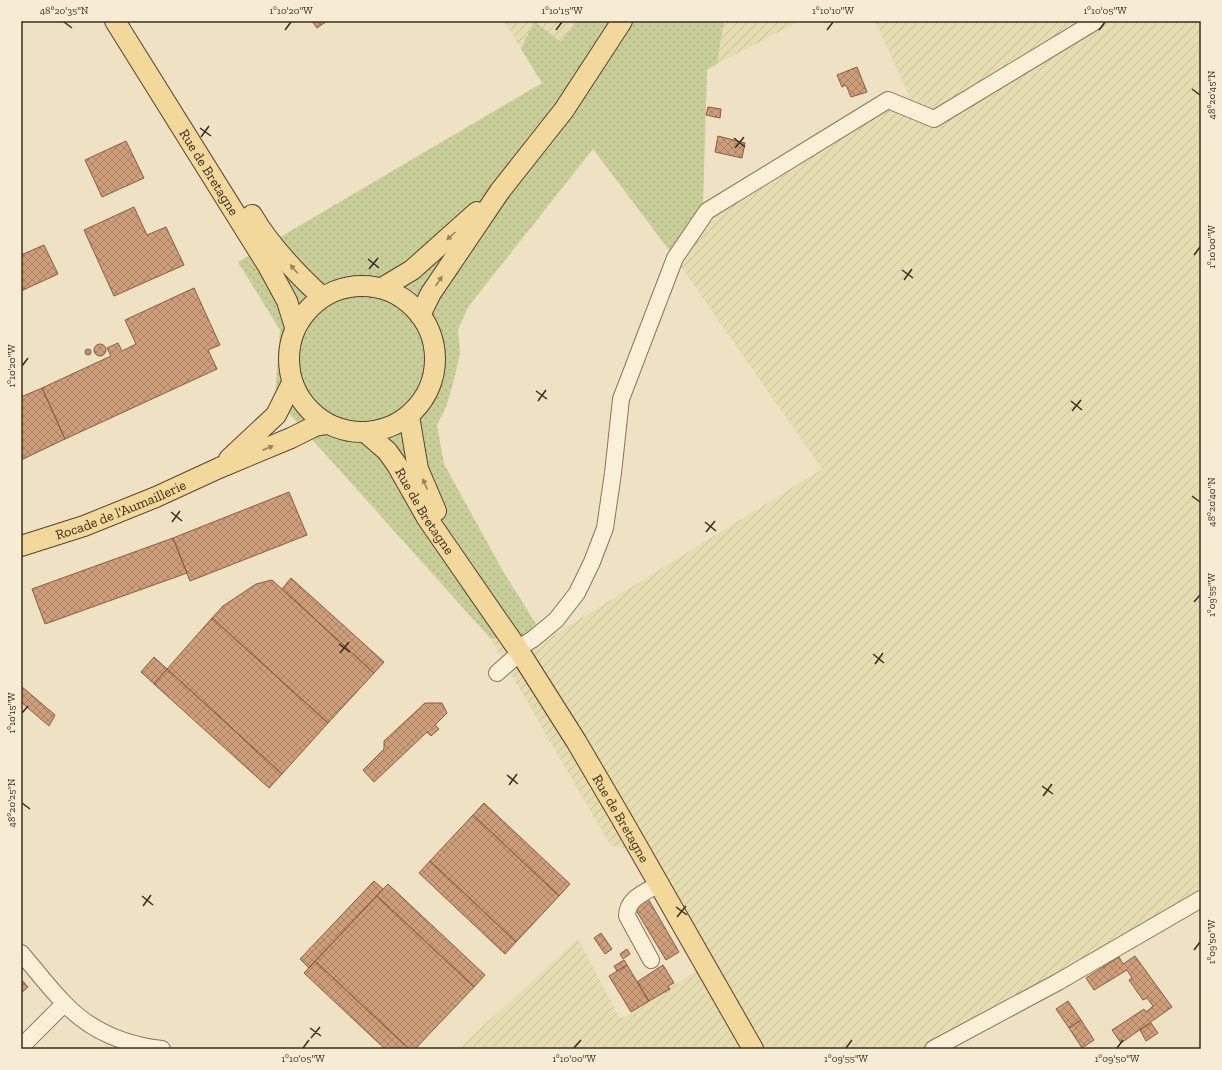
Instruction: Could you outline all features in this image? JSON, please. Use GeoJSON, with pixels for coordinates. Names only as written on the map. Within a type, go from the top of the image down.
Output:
{"type":"FeatureCollection","features":[{"type":"Feature","properties":{"kind":"main road","name":"Rue de Bretagne"},"geometry":{"type":"LineString","coordinates":[[115,21],[268,266],[287,301],[295,327]]}},
{"type":"Feature","properties":{"kind":"main road","name":"Rue de Bretagne"},"geometry":{"type":"LineString","coordinates":[[129,21],[225,170],[260,229],[303,280],[322,297]]}},
{"type":"Feature","properties":{"kind":"main road"},"geometry":{"type":"LineString","coordinates":[[420,315],[431,293],[500,191],[564,110],[622,21]]}},
{"type":"Feature","properties":{"kind":"main road"},"geometry":{"type":"LineString","coordinates":[[382,288],[412,270],[500,191]]}},
{"type":"Feature","properties":{"kind":"main road"},"geometry":{"type":"LineString","coordinates":[[362,285],[382,288],[398,295],[412,305],[420,315],[432,337],[436,359],[433,380],[423,400],[409,416],[386,429],[365,432],[327,424],[312,414],[300,400],[292,383],[288,355],[295,327],[306,310],[322,297],[341,288],[362,285]]}},
{"type":"Feature","properties":{"kind":"main road","name":"Rocade de l'Aumaillerie"},"geometry":{"type":"LineString","coordinates":[[219,468],[276,415],[292,383]]}},
{"type":"Feature","properties":{"kind":"main road","name":"Rue de Bretagne"},"geometry":{"type":"LineString","coordinates":[[409,416],[418,469],[447,535],[481,594]]}},
{"type":"Feature","properties":{"kind":"main road","name":"Rocade de l'Aumaillerie"},"geometry":{"type":"LineString","coordinates":[[21,546],[84,526],[156,497],[315,426],[327,424]]}},
{"type":"Feature","properties":{"kind":"main road","name":"Rue de Bretagne"},"geometry":{"type":"LineString","coordinates":[[365,432],[387,451],[397,465],[427,518],[520,650],[580,748],[753,1049]]}},
{"type":"Feature","properties":{"kind":"street"},"geometry":{"type":"LineString","coordinates":[[497,673],[514,658],[525,644],[556,620],[577,593],[592,562],[605,528],[613,474],[621,399],[675,258],[707,211],[888,100],[934,119],[1096,21]]}},
{"type":"Feature","properties":{"kind":"street"},"geometry":{"type":"LineString","coordinates":[[651,960],[627,916],[627,908],[633,900],[659,884]]}},
{"type":"Feature","properties":{"kind":"street"},"geometry":{"type":"LineString","coordinates":[[933,1049],[1058,982],[1201,899]]}},
{"type":"Feature","properties":{"kind":"street"},"geometry":{"type":"LineString","coordinates":[[21,953],[64,1004],[85,1022],[110,1036],[132,1044],[147,1048],[162,1049]]}},
{"type":"Feature","properties":{"kind":"street"},"geometry":{"type":"LineString","coordinates":[[21,1047],[64,1004]]}},
{"type":"Feature","properties":{"kind":"shaded area"},"geometry":{"type":"Polygon","coordinates":[[[504,21],[534,21],[521,49],[504,21]]]}},
{"type":"Feature","properties":{"kind":"shaded area"},"geometry":{"type":"Polygon","coordinates":[[[535,21],[576,21],[561,43],[535,21]]]}},
{"type":"Feature","properties":{"kind":"shaded area"},"geometry":{"type":"Polygon","coordinates":[[[724,21],[800,21],[717,64],[724,21]]]}},
{"type":"Feature","properties":{"kind":"shaded area"},"geometry":{"type":"Polygon","coordinates":[[[875,21],[1201,21],[1201,896],[919,1049],[458,1049],[578,939],[620,1019],[698,970],[628,849],[610,845],[490,638],[546,640],[822,469],[675,258],[689,221],[703,206],[909,95],[875,21]]]}},
{"type":"Feature","properties":{"kind":"green space"},"geometry":{"type":"Polygon","coordinates":[[[534,21],[561,42],[576,21],[724,21],[717,64],[707,70],[703,206],[689,221],[675,258],[593,149],[468,307],[458,330],[460,353],[446,407],[437,425],[444,464],[503,571],[546,640],[490,638],[275,398],[280,330],[238,262],[542,83],[521,49],[534,21]]]}},
{"type":"Feature","properties":{"kind":"building"},"geometry":{"type":"Polygon","coordinates":[[[312,21],[327,21],[317,28],[312,21]]]}},
{"type":"Feature","properties":{"kind":"building"},"geometry":{"type":"Polygon","coordinates":[[[857,67],[867,92],[851,97],[846,85],[842,87],[837,75],[857,67]]]}},
{"type":"Feature","properties":{"kind":"building"},"geometry":{"type":"Polygon","coordinates":[[[708,107],[721,109],[720,118],[706,115],[708,107]]]}},
{"type":"Feature","properties":{"kind":"building"},"geometry":{"type":"Polygon","coordinates":[[[718,136],[745,143],[742,158],[715,152],[718,136]]]}},
{"type":"Feature","properties":{"kind":"building"},"geometry":{"type":"Polygon","coordinates":[[[126,141],[144,178],[102,197],[85,160],[126,141]]]}},
{"type":"Feature","properties":{"kind":"building"},"geometry":{"type":"Polygon","coordinates":[[[134,207],[147,235],[166,227],[184,265],[114,296],[84,230],[134,207]]]}},
{"type":"Feature","properties":{"kind":"building"},"geometry":{"type":"Polygon","coordinates":[[[44,245],[58,274],[21,291],[21,255],[44,245]]]}},
{"type":"Feature","properties":{"kind":"building"},"geometry":{"type":"Polygon","coordinates":[[[194,288],[220,345],[208,350],[217,369],[65,439],[42,388],[111,356],[107,348],[118,343],[122,351],[136,344],[125,320],[194,288]]]}},
{"type":"Feature","properties":{"kind":"building"},"geometry":{"type":"Polygon","coordinates":[[[102,344],[105,345],[105,355],[98,356],[95,355],[94,348],[95,345],[102,344]]]}},
{"type":"Feature","properties":{"kind":"building"},"geometry":{"type":"Polygon","coordinates":[[[88,349],[91,352],[88,355],[85,352],[88,349]]]}},
{"type":"Feature","properties":{"kind":"building"},"geometry":{"type":"Polygon","coordinates":[[[42,388],[65,439],[21,460],[21,397],[42,388]]]}},
{"type":"Feature","properties":{"kind":"building"},"geometry":{"type":"Polygon","coordinates":[[[289,492],[307,535],[190,581],[173,538],[289,492]]]}},
{"type":"Feature","properties":{"kind":"building"},"geometry":{"type":"Polygon","coordinates":[[[173,538],[187,573],[45,624],[32,589],[173,538]]]}},
{"type":"Feature","properties":{"kind":"building"},"geometry":{"type":"Polygon","coordinates":[[[291,578],[384,662],[374,673],[282,589],[291,578]]]}},
{"type":"Feature","properties":{"kind":"building"},"geometry":{"type":"Polygon","coordinates":[[[272,580],[374,673],[328,723],[212,618],[223,606],[256,584],[272,580]]]}},
{"type":"Feature","properties":{"kind":"building"},"geometry":{"type":"Polygon","coordinates":[[[212,618],[328,723],[282,774],[167,669],[212,618]]]}},
{"type":"Feature","properties":{"kind":"building"},"geometry":{"type":"Polygon","coordinates":[[[154,657],[167,669],[154,684],[141,672],[154,657]]]}},
{"type":"Feature","properties":{"kind":"building"},"geometry":{"type":"Polygon","coordinates":[[[167,669],[282,774],[269,788],[154,684],[167,669]]]}},
{"type":"Feature","properties":{"kind":"building"},"geometry":{"type":"Polygon","coordinates":[[[21,686],[55,715],[49,726],[21,702],[21,686]]]}},
{"type":"Feature","properties":{"kind":"building"},"geometry":{"type":"Polygon","coordinates":[[[425,703],[442,703],[447,713],[435,725],[439,729],[431,736],[427,732],[374,782],[363,770],[384,749],[384,741],[425,703]]]}},
{"type":"Feature","properties":{"kind":"building"},"geometry":{"type":"Polygon","coordinates":[[[484,803],[570,884],[559,896],[473,815],[484,803]]]}},
{"type":"Feature","properties":{"kind":"building"},"geometry":{"type":"Polygon","coordinates":[[[473,815],[559,896],[516,942],[430,861],[473,815]]]}},
{"type":"Feature","properties":{"kind":"building"},"geometry":{"type":"Polygon","coordinates":[[[430,861],[516,942],[505,954],[419,873],[430,861]]]}},
{"type":"Feature","properties":{"kind":"building"},"geometry":{"type":"Polygon","coordinates":[[[374,881],[383,889],[309,968],[300,959],[374,881]]]}},
{"type":"Feature","properties":{"kind":"building"},"geometry":{"type":"Polygon","coordinates":[[[388,884],[485,975],[474,987],[377,896],[388,884]]]}},
{"type":"Feature","properties":{"kind":"building"},"geometry":{"type":"Polygon","coordinates":[[[377,896],[474,987],[415,1049],[409,1049],[315,961],[377,896]]]}},
{"type":"Feature","properties":{"kind":"building"},"geometry":{"type":"Polygon","coordinates":[[[647,897],[679,952],[666,960],[633,905],[647,897]]]}},
{"type":"Feature","properties":{"kind":"building"},"geometry":{"type":"Polygon","coordinates":[[[601,933],[612,949],[605,954],[594,938],[601,933]]]}},
{"type":"Feature","properties":{"kind":"building"},"geometry":{"type":"Polygon","coordinates":[[[627,949],[630,954],[623,959],[620,954],[627,949]]]}},
{"type":"Feature","properties":{"kind":"building"},"geometry":{"type":"Polygon","coordinates":[[[1135,956],[1172,1007],[1121,1043],[1112,1030],[1144,1009],[1146,1012],[1153,1006],[1147,998],[1143,1000],[1129,980],[1132,978],[1127,970],[1094,990],[1086,978],[1119,957],[1123,964],[1135,956]]]}},
{"type":"Feature","properties":{"kind":"building"},"geometry":{"type":"Polygon","coordinates":[[[624,960],[627,965],[617,971],[614,966],[624,960]]]}},
{"type":"Feature","properties":{"kind":"building"},"geometry":{"type":"Polygon","coordinates":[[[315,961],[409,1049],[385,1049],[304,973],[315,961]]]}},
{"type":"Feature","properties":{"kind":"building"},"geometry":{"type":"Polygon","coordinates":[[[627,965],[649,1001],[631,1012],[609,976],[627,965]]]}},
{"type":"Feature","properties":{"kind":"building"},"geometry":{"type":"Polygon","coordinates":[[[663,965],[674,983],[668,986],[670,989],[649,1001],[637,982],[663,965]]]}},
{"type":"Feature","properties":{"kind":"building"},"geometry":{"type":"Polygon","coordinates":[[[21,979],[28,987],[21,993],[21,979]]]}},
{"type":"Feature","properties":{"kind":"building"},"geometry":{"type":"Polygon","coordinates":[[[1068,1001],[1081,1020],[1069,1028],[1056,1009],[1068,1001]]]}},
{"type":"Feature","properties":{"kind":"building"},"geometry":{"type":"Polygon","coordinates":[[[1081,1020],[1094,1040],[1082,1048],[1069,1028],[1081,1020]]]}},
{"type":"Feature","properties":{"kind":"building"},"geometry":{"type":"Polygon","coordinates":[[[1151,1023],[1158,1033],[1146,1041],[1140,1030],[1151,1023]]]}}]}
